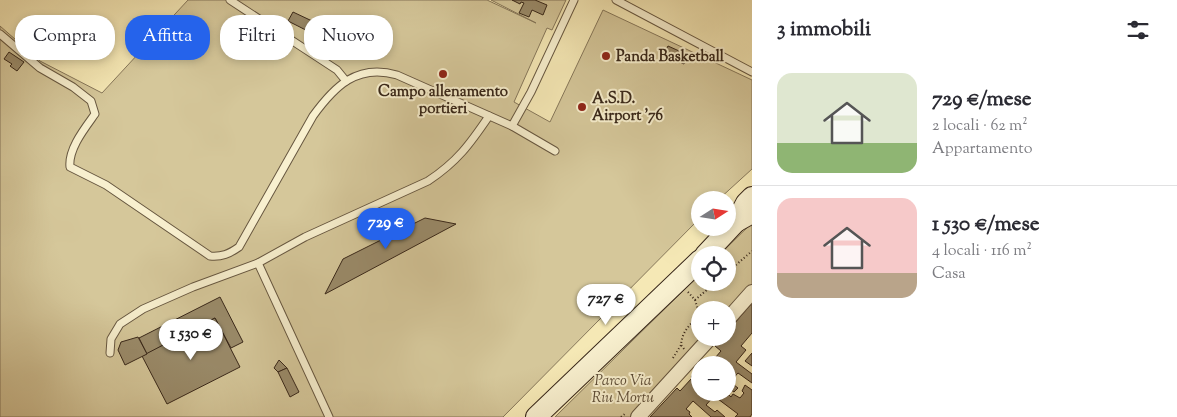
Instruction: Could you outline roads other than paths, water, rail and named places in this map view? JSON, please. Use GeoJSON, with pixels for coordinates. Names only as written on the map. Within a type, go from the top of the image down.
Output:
{"type":"FeatureCollection","features":[{"type":"Feature","properties":{"kind":"main road"},"geometry":{"type":"LineString","coordinates":[[714,246],[744,218],[746,203],[752,197]]}},
{"type":"Feature","properties":{"kind":"main road"},"geometry":{"type":"LineString","coordinates":[[536,417],[691,269]]}},
{"type":"Feature","properties":{"kind":"street"},"geometry":{"type":"LineString","coordinates":[[736,310],[752,292]]}},
{"type":"Feature","properties":{"kind":"street"},"geometry":{"type":"LineString","coordinates":[[638,417],[703,346]]}},
{"type":"Feature","properties":{"kind":"lane"},"geometry":{"type":"LineString","coordinates":[[230,0],[337,70],[346,81]]}},
{"type":"Feature","properties":{"kind":"lane"},"geometry":{"type":"LineString","coordinates":[[512,126],[531,92],[574,0]]}},
{"type":"Feature","properties":{"kind":"lane"},"geometry":{"type":"LineString","coordinates":[[616,0],[752,72]]}},
{"type":"Feature","properties":{"kind":"lane"},"geometry":{"type":"LineString","coordinates":[[0,34],[40,68],[73,87],[91,101],[95,114],[75,147],[69,160],[70,167],[106,185],[210,256],[219,257],[229,254],[239,247],[313,116],[325,100],[346,81],[358,75],[383,71],[397,75],[512,126],[555,151]]}},
{"type":"Feature","properties":{"kind":"lane"},"geometry":{"type":"LineString","coordinates":[[110,353],[111,339],[120,324],[143,309],[193,287],[258,263],[305,237],[428,181],[446,169],[466,149],[489,116]]}},
{"type":"Feature","properties":{"kind":"lane"},"geometry":{"type":"LineString","coordinates":[[258,263],[329,417]]}},
{"type":"Feature","properties":{"kind":"place","name":"Panda Basketball"},"geometry":{"type":"Point","coordinates":[606,56]}},
{"type":"Feature","properties":{"kind":"place","name":"Campo allenamento portieri"},"geometry":{"type":"Point","coordinates":[443,74]}},
{"type":"Feature","properties":{"kind":"place","name":"A.S.D. Airport '76"},"geometry":{"type":"Point","coordinates":[582,107]}},
{"type":"Feature","properties":{"kind":"park label","name":"Parco Via Riu Mortu"},"geometry":{"type":"Point","coordinates":[623,388]}}]}
